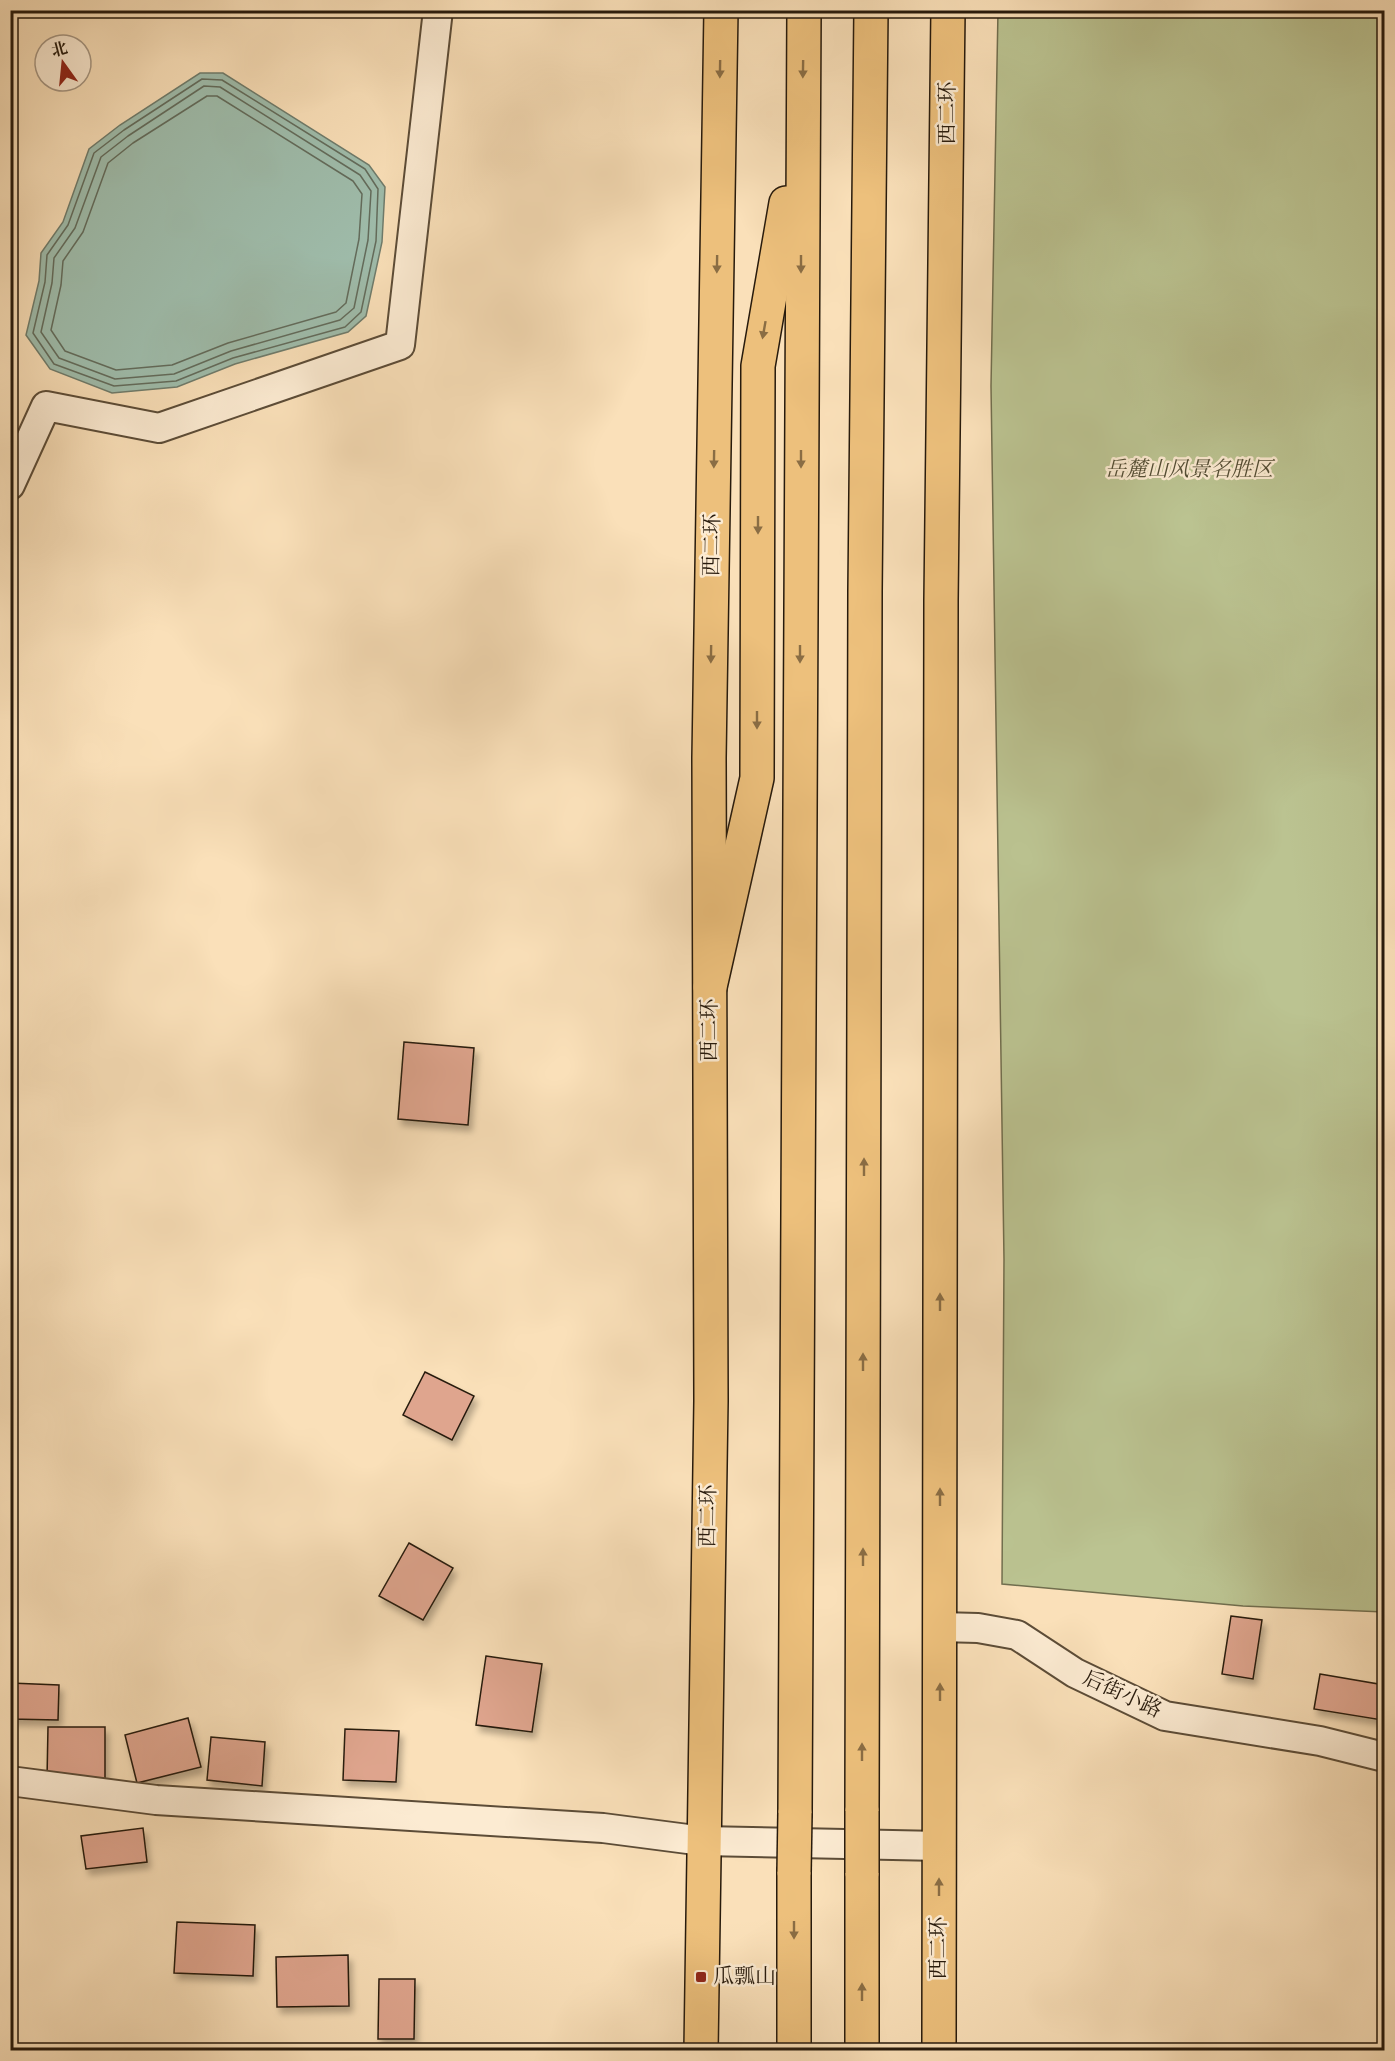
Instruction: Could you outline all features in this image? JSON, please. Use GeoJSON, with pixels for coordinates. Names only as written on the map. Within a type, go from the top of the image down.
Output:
{"type":"FeatureCollection","features":[{"type":"Feature","properties":{"kind":"main road","name":"西二环"},"geometry":{"type":"LineString","coordinates":[[701,2050],[711,1401],[710,758],[721,10]]}},
{"type":"Feature","properties":{"kind":"main road"},"geometry":{"type":"LineString","coordinates":[[794,2050],[804,10]]}},
{"type":"Feature","properties":{"kind":"main road"},"geometry":{"type":"LineString","coordinates":[[862,2050],[865,592],[871,10]]}},
{"type":"Feature","properties":{"kind":"main road","name":"西二环"},"geometry":{"type":"LineString","coordinates":[[939,2050],[941,613],[948,10]]}},
{"type":"Feature","properties":{"kind":"main road"},"geometry":{"type":"LineString","coordinates":[[710,987],[757,778],[758,366],[802,107]]}},
{"type":"Feature","properties":{"kind":"street"},"geometry":{"type":"LineString","coordinates":[[10,485],[46,406],[159,428],[400,345],[438,10]]}},
{"type":"Feature","properties":{"kind":"street","name":"后街小路"},"geometry":{"type":"LineString","coordinates":[[940,1627],[978,1628],[1017,1635],[1075,1673],[1165,1716],[1320,1741],[1384,1757]]}},
{"type":"Feature","properties":{"kind":"street"},"geometry":{"type":"LineString","coordinates":[[10,1781],[156,1800],[591,1827],[703,1841],[940,1846]]}},
{"type":"Feature","properties":{"kind":"green space","name":"岳麓山风景名胜区"},"geometry":{"type":"Polygon","coordinates":[[[998,11],[1384,11],[1384,1612],[1243,1606],[1002,1584],[1004,1259],[991,386],[998,11]]]}},
{"type":"Feature","properties":{"kind":"water"},"geometry":{"type":"Polygon","coordinates":[[[200,73],[223,73],[369,165],[385,187],[382,242],[366,316],[348,332],[235,364],[177,387],[112,393],[50,369],[26,335],[39,281],[41,253],[63,222],[89,149],[120,125],[200,73]]]}},
{"type":"Feature","properties":{"kind":"building"},"geometry":{"type":"Polygon","coordinates":[[[404,1042],[474,1048],[468,1125],[398,1119],[404,1042]]]}},
{"type":"Feature","properties":{"kind":"building"},"geometry":{"type":"Polygon","coordinates":[[[425,1372],[474,1396],[452,1440],[403,1415],[425,1372]]]}},
{"type":"Feature","properties":{"kind":"building"},"geometry":{"type":"Polygon","coordinates":[[[409,1543],[453,1568],[423,1620],[379,1596],[409,1543]]]}},
{"type":"Feature","properties":{"kind":"building"},"geometry":{"type":"Polygon","coordinates":[[[1231,1616],[1262,1620],[1253,1679],[1222,1674],[1231,1616]]]}},
{"type":"Feature","properties":{"kind":"building"},"geometry":{"type":"Polygon","coordinates":[[[486,1656],[542,1664],[532,1732],[476,1725],[486,1656]]]}},
{"type":"Feature","properties":{"kind":"building"},"geometry":{"type":"Polygon","coordinates":[[[1320,1674],[1384,1685],[1382,1720],[1314,1709],[1320,1674]]]}},
{"type":"Feature","properties":{"kind":"building"},"geometry":{"type":"Polygon","coordinates":[[[10,1683],[59,1685],[58,1720],[10,1719],[10,1683]]]}},
{"type":"Feature","properties":{"kind":"building"},"geometry":{"type":"Polygon","coordinates":[[[188,1718],[201,1767],[137,1783],[125,1735],[188,1718]]]}},
{"type":"Feature","properties":{"kind":"building"},"geometry":{"type":"Polygon","coordinates":[[[48,1727],[105,1727],[105,1779],[47,1779],[48,1727]]]}},
{"type":"Feature","properties":{"kind":"building"},"geometry":{"type":"Polygon","coordinates":[[[345,1729],[399,1731],[396,1782],[343,1780],[345,1729]]]}},
{"type":"Feature","properties":{"kind":"building"},"geometry":{"type":"Polygon","coordinates":[[[211,1737],[265,1742],[262,1786],[207,1780],[211,1737]]]}},
{"type":"Feature","properties":{"kind":"building"},"geometry":{"type":"Polygon","coordinates":[[[143,1828],[147,1862],[86,1869],[81,1836],[143,1828]]]}},
{"type":"Feature","properties":{"kind":"building"},"geometry":{"type":"Polygon","coordinates":[[[177,1922],[255,1925],[253,1976],[174,1973],[177,1922]]]}},
{"type":"Feature","properties":{"kind":"building"},"geometry":{"type":"Polygon","coordinates":[[[348,1955],[349,2006],[277,2007],[276,1957],[348,1955]]]}},
{"type":"Feature","properties":{"kind":"building"},"geometry":{"type":"Polygon","coordinates":[[[379,1979],[415,1979],[414,2039],[378,2039],[379,1979]]]}},
{"type":"Feature","properties":{"kind":"place","name":"瓜瓢山"},"geometry":{"type":"Point","coordinates":[701,1977]}}]}
